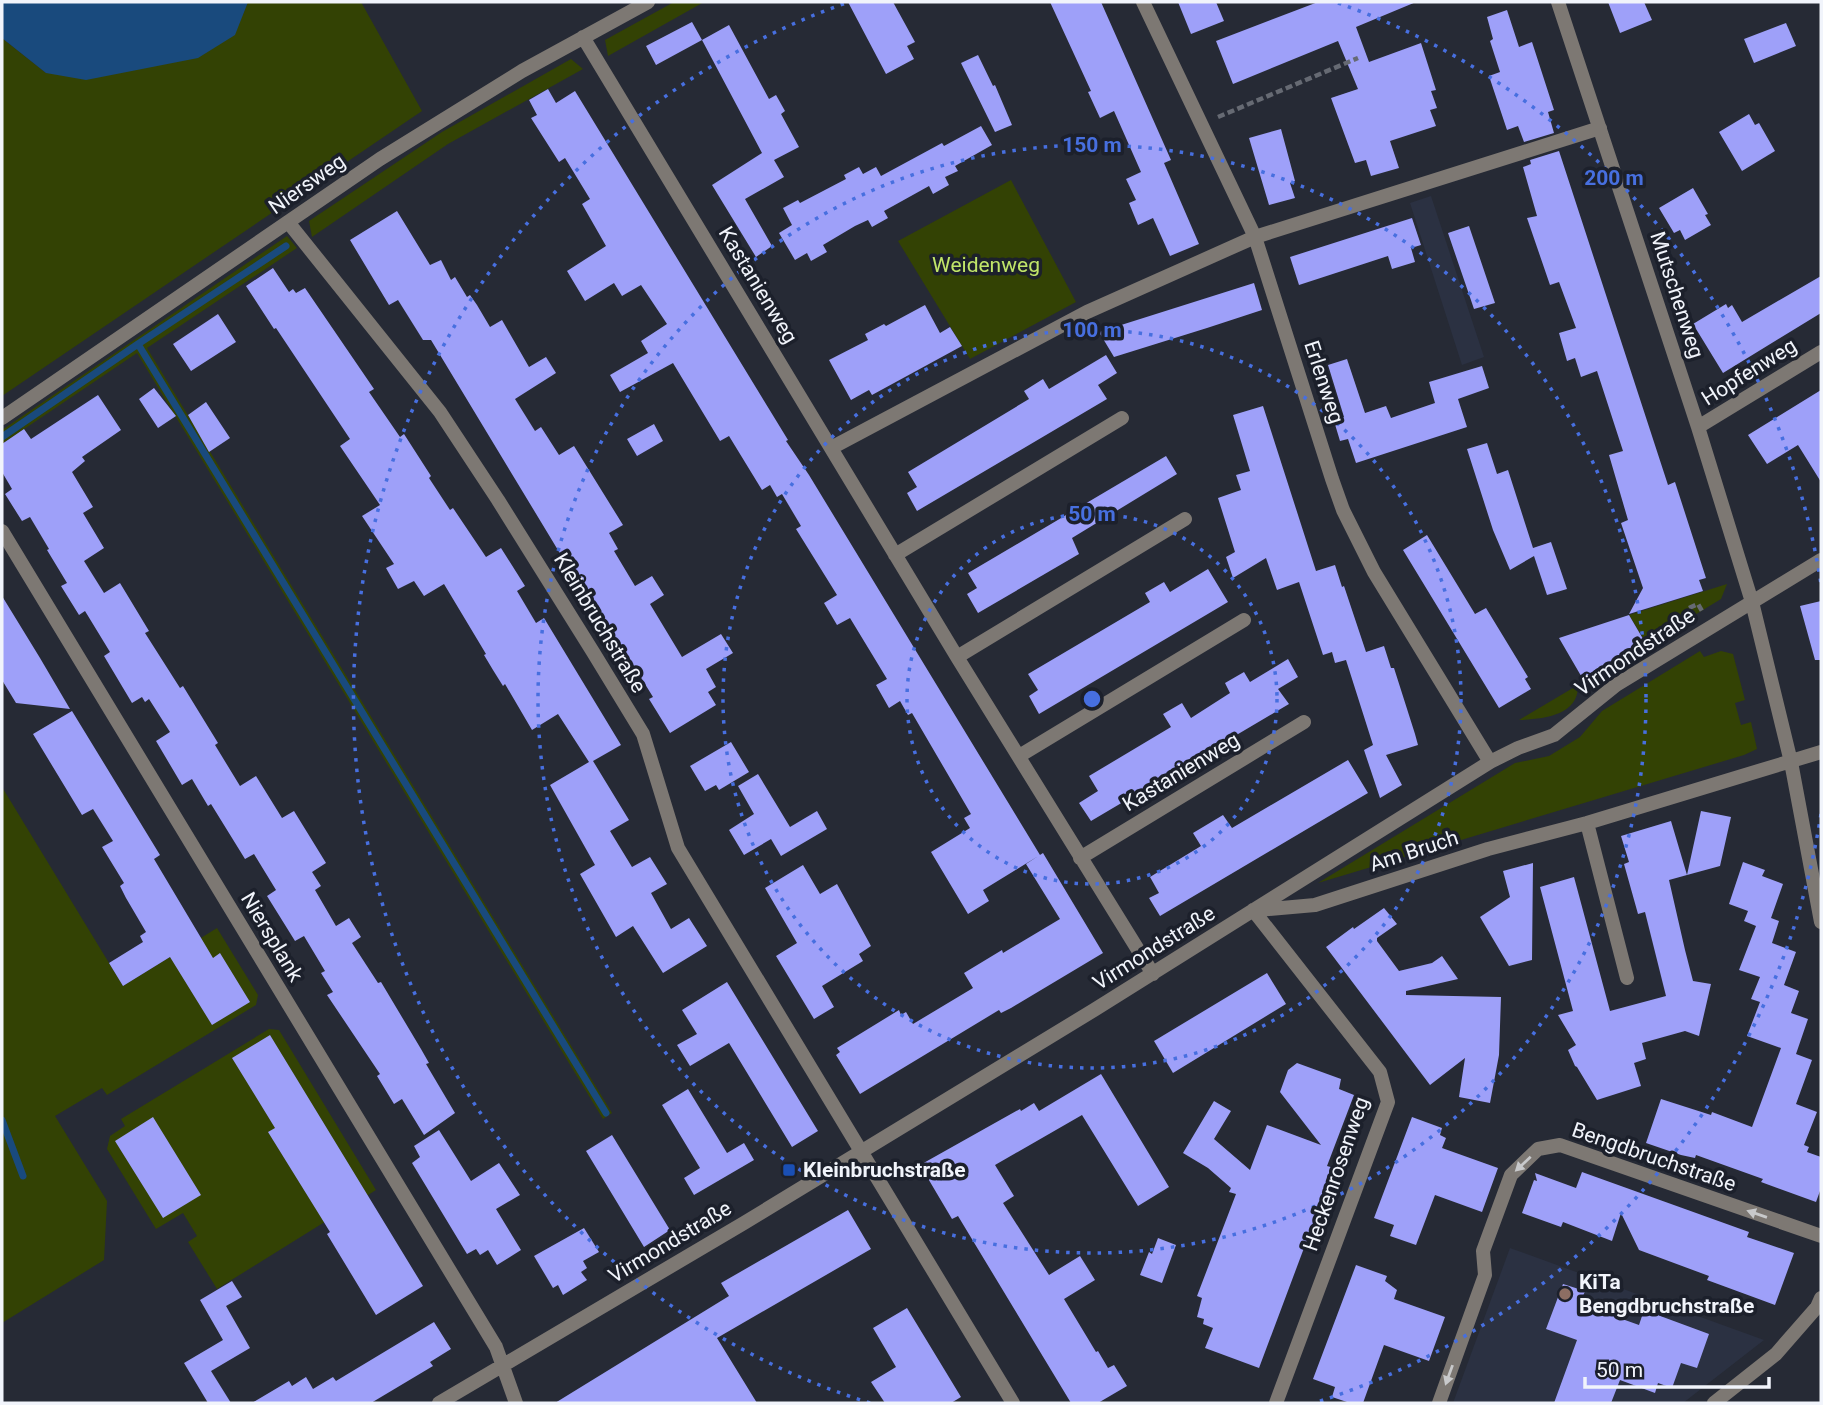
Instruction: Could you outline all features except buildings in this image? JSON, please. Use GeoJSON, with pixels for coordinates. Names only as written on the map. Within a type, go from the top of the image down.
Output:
{"type":"FeatureCollection","features":[{"type":"Feature","properties":{"kind":"street","name":"Niersweg"},"geometry":{"type":"LineString","coordinates":[[2,418],[451,113],[648,2]]}},
{"type":"Feature","properties":{"kind":"street","name":"Erlenweg"},"geometry":{"type":"LineString","coordinates":[[1143,2],[1255,237],[1343,510],[1374,572],[1490,762]]}},
{"type":"Feature","properties":{"kind":"street","name":"Mutschenweg"},"geometry":{"type":"LineString","coordinates":[[1558,2],[1698,427],[1752,602]]}},
{"type":"Feature","properties":{"kind":"street","name":"Kastanienweg"},"geometry":{"type":"LineString","coordinates":[[583,37],[957,657],[1153,974]]}},
{"type":"Feature","properties":{"kind":"street"},"geometry":{"type":"LineString","coordinates":[[831,448],[1076,317],[1255,237],[1600,128]]}},
{"type":"Feature","properties":{"kind":"street","name":"Kleinbruchstraße"},"geometry":{"type":"LineString","coordinates":[[288,222],[427,394],[549,580],[643,734],[678,848],[1013,1403]]}},
{"type":"Feature","properties":{"kind":"street","name":"Hopfenweg"},"geometry":{"type":"LineString","coordinates":[[1698,427],[1821,352]]}},
{"type":"Feature","properties":{"kind":"street"},"geometry":{"type":"LineString","coordinates":[[895,555],[1122,418]]}},
{"type":"Feature","properties":{"kind":"street"},"geometry":{"type":"LineString","coordinates":[[957,657],[1185,519]]}},
{"type":"Feature","properties":{"kind":"street","name":"Niersplank"},"geometry":{"type":"LineString","coordinates":[[2,531],[496,1347],[503,1366]]}},
{"type":"Feature","properties":{"kind":"street","name":"Virmondstraße"},"geometry":{"type":"LineString","coordinates":[[439,1403],[861,1152],[1153,974],[1490,762],[1554,735],[1616,685],[1821,560]]}},
{"type":"Feature","properties":{"kind":"street"},"geometry":{"type":"LineString","coordinates":[[1752,602],[1791,762],[1821,922]]}},
{"type":"Feature","properties":{"kind":"street"},"geometry":{"type":"LineString","coordinates":[[1019,756],[1244,620]]}},
{"type":"Feature","properties":{"kind":"street","name":"Kastanienweg"},"geometry":{"type":"LineString","coordinates":[[1080,858],[1304,722]]}},
{"type":"Feature","properties":{"kind":"street","name":"Am Bruch"},"geometry":{"type":"LineString","coordinates":[[1253,910],[1315,905],[1488,849],[1587,823],[1821,752]]}},
{"type":"Feature","properties":{"kind":"street"},"geometry":{"type":"LineString","coordinates":[[1587,823],[1628,978]]}},
{"type":"Feature","properties":{"kind":"street","name":"Heckenrosenweg"},"geometry":{"type":"LineString","coordinates":[[1253,910],[1380,1072],[1388,1102],[1276,1403]]}},
{"type":"Feature","properties":{"kind":"street","name":"Bengdbruchstraße"},"geometry":{"type":"LineString","coordinates":[[1439,1403],[1485,1275],[1483,1251],[1511,1175],[1538,1149],[1560,1145],[1821,1237]]}},
{"type":"Feature","properties":{"kind":"street"},"geometry":{"type":"LineString","coordinates":[[1714,1403],[1776,1354],[1817,1307],[1821,1298]]}},
{"type":"Feature","properties":{"kind":"street"},"geometry":{"type":"LineString","coordinates":[[503,1366],[516,1403]]}},
{"type":"Feature","properties":{"kind":"path"},"geometry":{"type":"LineString","coordinates":[[1201,124],[1358,58]]}},
{"type":"Feature","properties":{"kind":"shaded area"},"geometry":{"type":"Polygon","coordinates":[[[1431,196],[1484,357],[1462,365],[1410,203],[1431,196]]]}},
{"type":"Feature","properties":{"kind":"shaded area","name":"KiTa Bengdbruchstraße"},"geometry":{"type":"Polygon","coordinates":[[[1510,1248],[1764,1340],[1683,1403],[1453,1403],[1510,1248]]]}},
{"type":"Feature","properties":{"kind":"green space"},"geometry":{"type":"Polygon","coordinates":[[[248,2],[361,2],[422,111],[2,396],[2,38],[46,73],[234,35],[248,2]]]}},
{"type":"Feature","properties":{"kind":"green space"},"geometry":{"type":"Polygon","coordinates":[[[674,2],[704,2],[608,56],[605,40],[674,2]]]}},
{"type":"Feature","properties":{"kind":"green space"},"geometry":{"type":"Polygon","coordinates":[[[571,59],[583,69],[448,144],[312,237],[309,221],[442,132],[571,59]]]}},
{"type":"Feature","properties":{"kind":"green space","name":"Weidenweg"},"geometry":{"type":"Polygon","coordinates":[[[1011,180],[1076,302],[970,359],[898,241],[1011,180]]]}},
{"type":"Feature","properties":{"kind":"green space"},"geometry":{"type":"Polygon","coordinates":[[[287,236],[297,248],[147,348],[612,1113],[603,1119],[137,353],[2,444],[2,430],[287,236]]]}},
{"type":"Feature","properties":{"kind":"green space"},"geometry":{"type":"Polygon","coordinates":[[[1727,584],[1721,599],[1647,644],[1629,615],[1727,584]]]}},
{"type":"Feature","properties":{"kind":"green space"},"geometry":{"type":"Polygon","coordinates":[[[1700,651],[1704,657],[1721,651],[1733,654],[1745,700],[1735,703],[1741,725],[1751,722],[1757,749],[1318,883],[1515,763],[1549,756],[1580,737],[1602,711],[1700,651]]]}},
{"type":"Feature","properties":{"kind":"green space"},"geometry":{"type":"Polygon","coordinates":[[[1578,685],[1577,695],[1572,703],[1558,714],[1519,720],[1578,685]]]}},
{"type":"Feature","properties":{"kind":"green space"},"geometry":{"type":"Polygon","coordinates":[[[2,787],[123,986],[217,928],[258,995],[256,1005],[107,1095],[102,1088],[55,1116],[107,1201],[104,1260],[2,1323],[2,787]]]}},
{"type":"Feature","properties":{"kind":"green space"},"geometry":{"type":"Polygon","coordinates":[[[269,1029],[279,1030],[376,1190],[217,1289],[188,1242],[197,1236],[183,1213],[156,1229],[107,1149],[110,1136],[125,1126],[121,1119],[269,1029]]]}},
{"type":"Feature","properties":{"kind":"water"},"geometry":{"type":"Polygon","coordinates":[[[2,2],[248,2],[235,35],[198,58],[86,80],[46,73],[2,38],[2,2]]]}},
{"type":"Feature","properties":{"kind":"waterway"},"geometry":{"type":"LineString","coordinates":[[138,344],[286,246]]}},
{"type":"Feature","properties":{"kind":"waterway"},"geometry":{"type":"LineString","coordinates":[[2,437],[138,344],[606,1113]]}},
{"type":"Feature","properties":{"kind":"waterway"},"geometry":{"type":"LineString","coordinates":[[2,1120],[23,1176]]}},
{"type":"Feature","properties":{"kind":"place","name":"Kleinbruchstraße"},"geometry":{"type":"Point","coordinates":[789,1170]}},
{"type":"Feature","properties":{"kind":"place","name":"KiTa Bengdbruchstraße"},"geometry":{"type":"Point","coordinates":[1565,1294]}}]}
